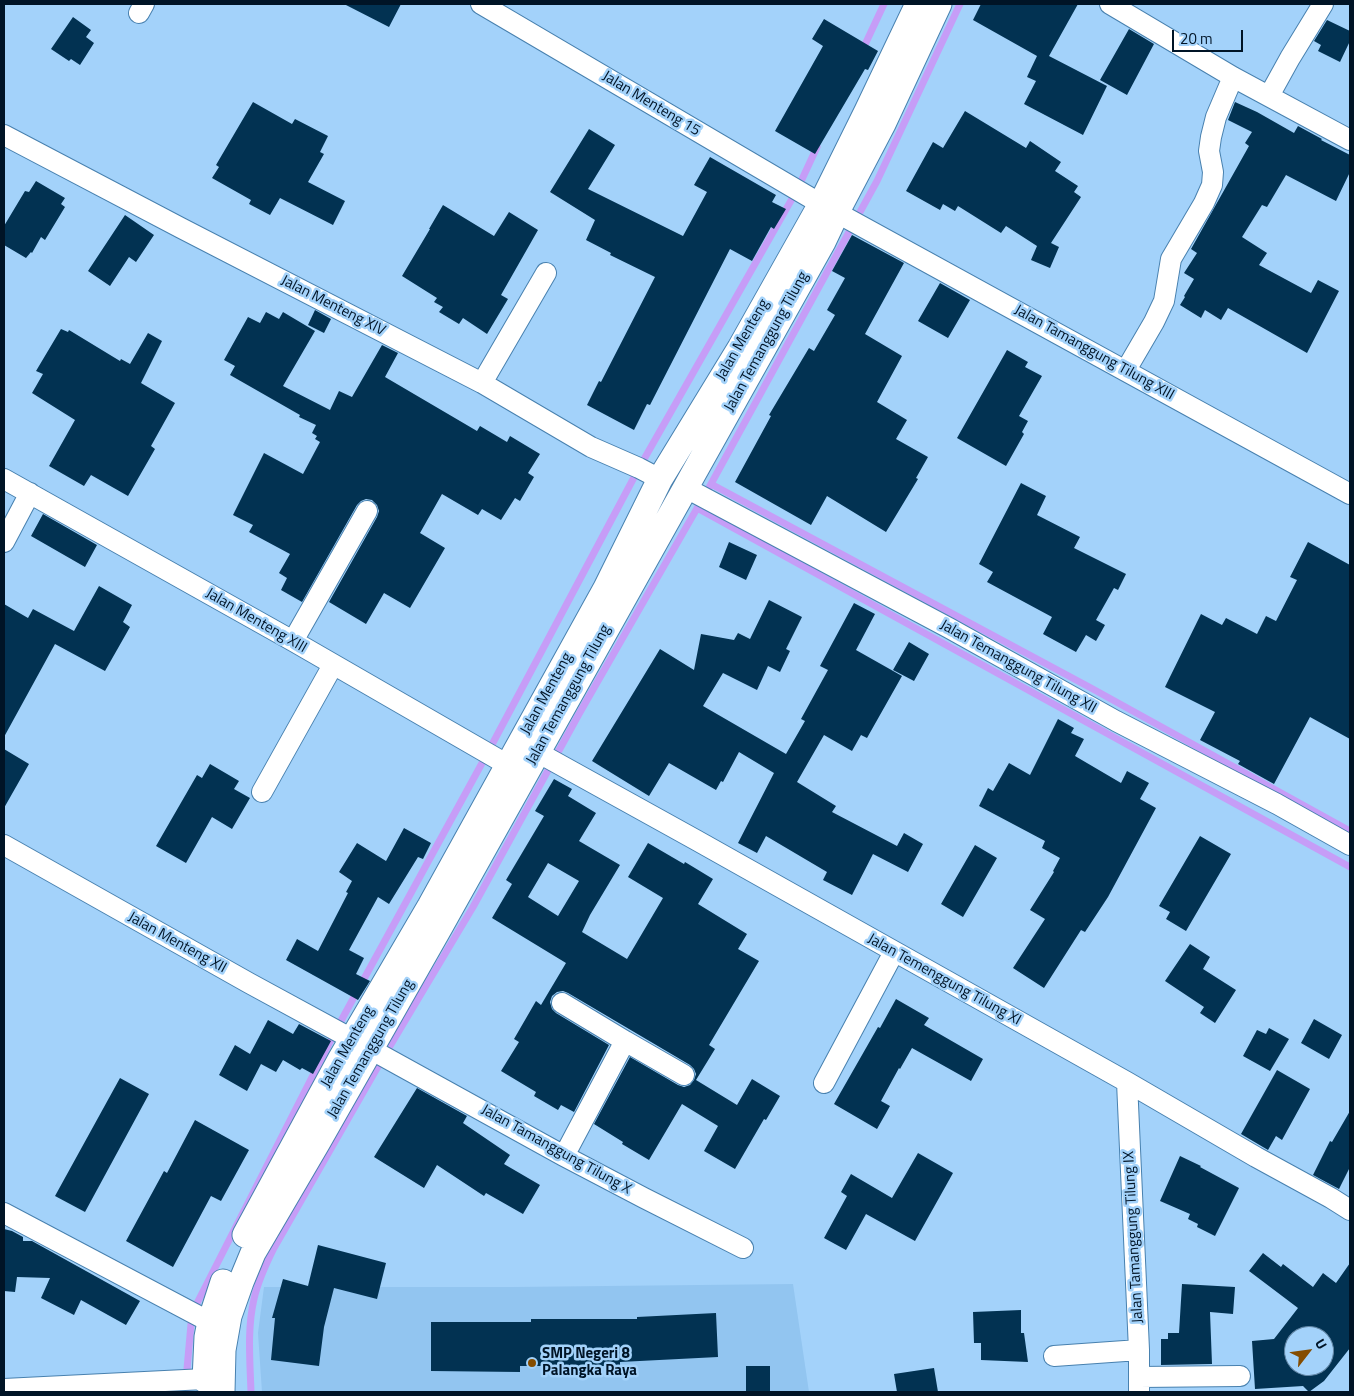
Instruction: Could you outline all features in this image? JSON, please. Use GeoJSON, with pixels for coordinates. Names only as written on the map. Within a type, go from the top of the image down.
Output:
{"type":"FeatureCollection","features":[{"type":"Feature","properties":{"kind":"street","name":"Jalan Menteng 15"},"geometry":{"type":"LineString","coordinates":[[481,4],[829,208]]}},
{"type":"Feature","properties":{"kind":"street","name":"Jalan Menteng"},"geometry":{"type":"LineString","coordinates":[[211,1388],[207,1337],[210,1322],[227,1272],[242,1241],[361,1044],[430,906],[606,588],[660,479],[829,208],[863,119],[918,4]]}},
{"type":"Feature","properties":{"kind":"street","name":"Jalan Temanggung Tilung"},"geometry":{"type":"LineString","coordinates":[[211,1388],[222,1364],[226,1332],[235,1299],[253,1253],[318,1142],[361,1044],[440,926],[823,242],[829,208],[883,124],[939,4]]}},
{"type":"Feature","properties":{"kind":"street"},"geometry":{"type":"LineString","coordinates":[[1110,4],[1132,9],[1233,77],[1350,140]]}},
{"type":"Feature","properties":{"kind":"street"},"geometry":{"type":"LineString","coordinates":[[1269,96],[1323,4]]}},
{"type":"Feature","properties":{"kind":"street"},"geometry":{"type":"LineString","coordinates":[[1126,370],[1164,301],[1172,259],[1204,203],[1214,180],[1209,151],[1210,137],[1216,117],[1233,77]]}},
{"type":"Feature","properties":{"kind":"street","name":"Jalan Menteng XIV"},"geometry":{"type":"LineString","coordinates":[[4,135],[482,382],[591,447],[660,479]]}},
{"type":"Feature","properties":{"kind":"street","name":"Jalan Tamanggung Tilung XIII"},"geometry":{"type":"LineString","coordinates":[[829,208],[1350,494]]}},
{"type":"Feature","properties":{"kind":"street"},"geometry":{"type":"LineString","coordinates":[[482,382],[546,273]]}},
{"type":"Feature","properties":{"kind":"street","name":"Jalan Menteng XIII"},"geometry":{"type":"LineString","coordinates":[[4,479],[293,641],[508,765]]}},
{"type":"Feature","properties":{"kind":"street","name":"Jalan Temanggung Tilung XII"},"geometry":{"type":"LineString","coordinates":[[686,488],[949,628],[1116,721],[1277,804],[1350,845]]}},
{"type":"Feature","properties":{"kind":"street"},"geometry":{"type":"LineString","coordinates":[[4,542],[30,493]]}},
{"type":"Feature","properties":{"kind":"street"},"geometry":{"type":"LineString","coordinates":[[293,641],[367,511]]}},
{"type":"Feature","properties":{"kind":"street"},"geometry":{"type":"LineString","coordinates":[[262,792],[333,665]]}},
{"type":"Feature","properties":{"kind":"street","name":"Jalan Temenggung Tilung XI"},"geometry":{"type":"LineString","coordinates":[[537,752],[1127,1082],[1350,1210]]}},
{"type":"Feature","properties":{"kind":"street","name":"Jalan Menteng XII"},"geometry":{"type":"LineString","coordinates":[[4,845],[248,983],[361,1044]]}},
{"type":"Feature","properties":{"kind":"street"},"geometry":{"type":"LineString","coordinates":[[824,1083],[894,952]]}},
{"type":"Feature","properties":{"kind":"street"},"geometry":{"type":"LineString","coordinates":[[562,1003],[684,1075]]}},
{"type":"Feature","properties":{"kind":"street"},"geometry":{"type":"LineString","coordinates":[[564,1156],[625,1041]]}},
{"type":"Feature","properties":{"kind":"street","name":"Jalan Tamanggung Tilung X"},"geometry":{"type":"LineString","coordinates":[[361,1044],[564,1156],[743,1248]]}},
{"type":"Feature","properties":{"kind":"street","name":"Jalan Tamanggung Tilung IX"},"geometry":{"type":"LineString","coordinates":[[1127,1082],[1139,1385]]}},
{"type":"Feature","properties":{"kind":"street"},"geometry":{"type":"LineString","coordinates":[[4,1213],[210,1322]]}},
{"type":"Feature","properties":{"kind":"street"},"geometry":{"type":"LineString","coordinates":[[1054,1356],[1139,1350]]}},
{"type":"Feature","properties":{"kind":"street"},"geometry":{"type":"LineString","coordinates":[[1139,1385],[1240,1376]]}},
{"type":"Feature","properties":{"kind":"street"},"geometry":{"type":"LineString","coordinates":[[4,1389],[211,1388]]}},
{"type":"Feature","properties":{"kind":"shaded area","name":"SMP Negeri 8 Palangka Raya"},"geometry":{"type":"Polygon","coordinates":[[[793,1284],[809,1392],[262,1392],[258,1333],[264,1287],[793,1284]]]}},
{"type":"Feature","properties":{"kind":"building"},"geometry":{"type":"Polygon","coordinates":[[[344,4],[401,4],[389,27],[344,4]]]}},
{"type":"Feature","properties":{"kind":"building"},"geometry":{"type":"Polygon","coordinates":[[[981,4],[1078,4],[1049,56],[1107,86],[1083,135],[1024,104],[1036,81],[1027,77],[1037,56],[973,20],[981,4]]]}},
{"type":"Feature","properties":{"kind":"building"},"geometry":{"type":"Polygon","coordinates":[[[73,17],[91,30],[86,37],[94,43],[80,65],[71,59],[69,61],[51,49],[73,17]]]}},
{"type":"Feature","properties":{"kind":"building"},"geometry":{"type":"Polygon","coordinates":[[[824,19],[878,51],[868,70],[865,69],[815,154],[775,131],[823,46],[812,39],[824,19]]]}},
{"type":"Feature","properties":{"kind":"building"},"geometry":{"type":"Polygon","coordinates":[[[1327,20],[1350,31],[1350,41],[1340,62],[1318,51],[1321,45],[1314,41],[1327,20]]]}},
{"type":"Feature","properties":{"kind":"building"},"geometry":{"type":"Polygon","coordinates":[[[1129,29],[1154,44],[1127,95],[1100,80],[1129,29]]]}},
{"type":"Feature","properties":{"kind":"building"},"geometry":{"type":"Polygon","coordinates":[[[253,102],[292,124],[295,119],[328,136],[320,152],[324,154],[308,182],[345,201],[333,225],[280,198],[270,215],[249,204],[251,200],[212,178],[219,167],[216,165],[253,102]]]}},
{"type":"Feature","properties":{"kind":"building"},"geometry":{"type":"Polygon","coordinates":[[[1235,102],[1294,133],[1298,126],[1350,155],[1350,172],[1336,201],[1286,175],[1267,207],[1262,205],[1242,237],[1267,253],[1259,265],[1311,293],[1318,280],[1339,291],[1307,353],[1228,308],[1221,320],[1205,310],[1201,318],[1180,305],[1194,279],[1184,273],[1197,253],[1191,249],[1249,146],[1245,143],[1252,132],[1228,120],[1235,102]]]}},
{"type":"Feature","properties":{"kind":"building"},"geometry":{"type":"Polygon","coordinates":[[[965,111],[1026,148],[1030,141],[1061,162],[1055,171],[1078,186],[1074,192],[1081,197],[1051,243],[1059,247],[1050,268],[1031,260],[1037,246],[1006,226],[1001,233],[958,206],[955,211],[943,204],[940,210],[906,191],[933,142],[943,148],[965,111]]]}},
{"type":"Feature","properties":{"kind":"building"},"geometry":{"type":"Polygon","coordinates":[[[589,129],[615,145],[588,189],[683,236],[707,192],[694,185],[710,157],[776,195],[772,202],[786,209],[774,229],[771,227],[752,261],[730,249],[650,405],[647,404],[634,430],[587,405],[599,381],[601,382],[655,277],[610,255],[611,253],[586,240],[595,220],[550,192],[589,129]]]}},
{"type":"Feature","properties":{"kind":"building"},"geometry":{"type":"Polygon","coordinates":[[[36,181],[65,198],[61,204],[65,207],[45,240],[41,237],[32,253],[26,258],[4,245],[4,226],[25,191],[29,192],[36,181]]]}},
{"type":"Feature","properties":{"kind":"building"},"geometry":{"type":"Polygon","coordinates":[[[443,205],[494,236],[509,212],[538,230],[501,295],[508,299],[487,334],[463,318],[459,324],[439,312],[443,307],[434,302],[437,298],[402,276],[443,205]]]}},
{"type":"Feature","properties":{"kind":"building"},"geometry":{"type":"Polygon","coordinates":[[[125,215],[154,235],[136,262],[129,257],[110,286],[88,271],[125,215]]]}},
{"type":"Feature","properties":{"kind":"building"},"geometry":{"type":"Polygon","coordinates":[[[852,235],[904,263],[865,334],[902,356],[877,402],[907,420],[896,439],[928,457],[916,478],[918,479],[886,532],[827,496],[811,525],[735,482],[771,416],[769,415],[809,348],[814,351],[835,315],[827,310],[845,278],[832,271],[852,235]]]}},
{"type":"Feature","properties":{"kind":"building"},"geometry":{"type":"Polygon","coordinates":[[[940,283],[970,300],[948,338],[918,321],[940,283]]]}},
{"type":"Feature","properties":{"kind":"building"},"geometry":{"type":"Polygon","coordinates":[[[315,310],[331,319],[324,333],[308,325],[315,310]]]}},
{"type":"Feature","properties":{"kind":"building"},"geometry":{"type":"Polygon","coordinates":[[[266,312],[279,319],[283,312],[315,331],[283,386],[330,410],[339,391],[352,397],[382,345],[398,353],[385,377],[477,431],[480,426],[507,442],[510,436],[540,454],[528,473],[534,477],[520,501],[515,498],[501,520],[482,509],[478,515],[442,494],[420,533],[445,548],[410,608],[384,593],[366,624],[329,602],[377,517],[379,511],[377,505],[372,500],[366,499],[357,505],[302,602],[281,590],[287,578],[279,573],[290,554],[249,532],[253,525],[233,515],[264,453],[303,474],[320,442],[315,439],[317,436],[312,433],[316,425],[299,417],[300,415],[230,375],[235,366],[224,360],[248,317],[260,323],[266,312]]]}},
{"type":"Feature","properties":{"kind":"building"},"geometry":{"type":"Polygon","coordinates":[[[61,329],[68,332],[69,330],[120,361],[121,359],[130,364],[148,333],[162,341],[141,383],[175,403],[151,446],[155,449],[128,496],[91,475],[84,486],[49,466],[75,420],[32,393],[43,374],[36,371],[61,329]]]}},
{"type":"Feature","properties":{"kind":"building"},"geometry":{"type":"Polygon","coordinates":[[[1007,350],[1028,362],[1025,367],[1042,376],[1019,416],[1028,421],[1022,432],[1024,434],[1006,466],[957,438],[1007,350]]]}},
{"type":"Feature","properties":{"kind":"building"},"geometry":{"type":"Polygon","coordinates":[[[1021,483],[1046,496],[1037,515],[1080,537],[1074,548],[1126,574],[1118,590],[1114,588],[1096,620],[1105,625],[1096,641],[1086,635],[1076,652],[1043,634],[1052,617],[987,582],[993,572],[979,564],[1021,483]]]}},
{"type":"Feature","properties":{"kind":"building"},"geometry":{"type":"Polygon","coordinates":[[[43,514],[97,545],[85,567],[31,536],[43,514]]]}},
{"type":"Feature","properties":{"kind":"building"},"geometry":{"type":"Polygon","coordinates":[[[729,542],[757,555],[746,580],[719,567],[729,542]]]}},
{"type":"Feature","properties":{"kind":"building"},"geometry":{"type":"Polygon","coordinates":[[[1308,542],[1350,565],[1350,739],[1310,717],[1274,784],[1238,764],[1240,761],[1200,740],[1215,712],[1165,687],[1201,614],[1222,625],[1226,618],[1257,634],[1266,616],[1276,621],[1297,580],[1290,577],[1308,542]]]}},
{"type":"Feature","properties":{"kind":"building"},"geometry":{"type":"Polygon","coordinates":[[[99,586],[132,605],[123,622],[130,627],[105,671],[55,644],[4,737],[4,604],[28,618],[33,609],[74,631],[99,586]]]}},
{"type":"Feature","properties":{"kind":"building"},"geometry":{"type":"Polygon","coordinates":[[[769,600],[802,617],[786,649],[790,651],[780,672],[768,666],[757,690],[723,673],[703,706],[786,754],[805,721],[801,719],[828,670],[820,666],[854,603],[875,614],[856,650],[902,676],[867,738],[861,735],[852,751],[824,735],[797,782],[836,806],[832,812],[897,846],[904,833],[923,844],[908,872],[873,854],[852,895],[823,880],[827,872],[766,836],[757,853],[738,843],[774,773],[739,752],[723,782],[721,781],[716,790],[669,763],[649,796],[592,761],[660,649],[694,670],[701,634],[734,640],[738,633],[750,639],[769,600]]]}},
{"type":"Feature","properties":{"kind":"building"},"geometry":{"type":"Polygon","coordinates":[[[909,642],[929,654],[914,681],[893,670],[909,642]]]}},
{"type":"Feature","properties":{"kind":"building"},"geometry":{"type":"Polygon","coordinates":[[[1058,719],[1074,728],[1071,733],[1084,739],[1075,756],[1121,783],[1127,771],[1149,783],[1140,799],[1156,808],[1108,897],[1085,932],[1081,930],[1044,988],[1013,968],[1045,919],[1030,910],[1054,872],[1060,858],[1042,848],[1045,841],[979,806],[988,788],[993,791],[1009,763],[1030,775],[1058,719]]]}},
{"type":"Feature","properties":{"kind":"building"},"geometry":{"type":"Polygon","coordinates":[[[4,749],[29,764],[4,808],[4,749]]]}},
{"type":"Feature","properties":{"kind":"building"},"geometry":{"type":"Polygon","coordinates":[[[210,764],[239,781],[234,789],[250,798],[232,829],[212,817],[186,863],[156,846],[197,775],[202,778],[210,764]]]}},
{"type":"Feature","properties":{"kind":"building"},"geometry":{"type":"Polygon","coordinates":[[[554,779],[572,789],[568,796],[596,813],[579,841],[620,865],[582,932],[627,959],[663,898],[628,877],[648,843],[713,879],[698,904],[747,934],[738,949],[759,961],[709,1045],[715,1049],[696,1080],[737,1105],[752,1079],[780,1096],[766,1120],[764,1119],[735,1169],[704,1151],[718,1126],[682,1104],[649,1160],[594,1124],[630,1057],[684,1087],[690,1085],[696,1074],[690,1065],[568,993],[563,991],[557,992],[552,996],[550,1002],[552,1009],[609,1045],[574,1112],[561,1105],[558,1110],[534,1096],[536,1092],[501,1071],[519,1042],[514,1039],[536,1001],[541,1005],[566,963],[492,918],[512,884],[506,880],[544,816],[535,811],[554,779]],[[548,863],[528,897],[558,916],[579,881],[548,863]]]}},
{"type":"Feature","properties":{"kind":"building"},"geometry":{"type":"Polygon","coordinates":[[[404,828],[431,843],[423,859],[418,857],[389,904],[378,897],[349,950],[364,958],[356,974],[370,981],[358,1000],[286,960],[297,939],[318,951],[348,893],[346,892],[352,881],[339,872],[357,843],[386,861],[404,828]]]}},
{"type":"Feature","properties":{"kind":"building"},"geometry":{"type":"Polygon","coordinates":[[[1200,836],[1231,854],[1186,931],[1166,919],[1170,912],[1159,906],[1200,836]]]}},
{"type":"Feature","properties":{"kind":"building"},"geometry":{"type":"Polygon","coordinates":[[[975,845],[997,858],[963,917],[941,904],[975,845]]]}},
{"type":"Feature","properties":{"kind":"building"},"geometry":{"type":"Polygon","coordinates":[[[1190,944],[1210,957],[1203,969],[1236,990],[1215,1023],[1200,1013],[1204,1007],[1165,981],[1190,944]]]}},
{"type":"Feature","properties":{"kind":"building"},"geometry":{"type":"Polygon","coordinates":[[[896,999],[929,1018],[924,1025],[983,1059],[971,1081],[912,1048],[881,1101],[890,1106],[877,1129],[834,1104],[896,999]]]}},
{"type":"Feature","properties":{"kind":"building"},"geometry":{"type":"Polygon","coordinates":[[[1314,1019],[1342,1035],[1329,1059],[1301,1043],[1314,1019]]]}},
{"type":"Feature","properties":{"kind":"building"},"geometry":{"type":"Polygon","coordinates":[[[268,1020],[293,1034],[299,1024],[331,1041],[313,1074],[302,1068],[300,1070],[283,1060],[276,1072],[261,1064],[247,1091],[219,1075],[235,1045],[250,1054],[268,1020]]]}},
{"type":"Feature","properties":{"kind":"building"},"geometry":{"type":"Polygon","coordinates":[[[1269,1028],[1289,1039],[1270,1071],[1243,1056],[1257,1030],[1266,1034],[1269,1028]]]}},
{"type":"Feature","properties":{"kind":"building"},"geometry":{"type":"Polygon","coordinates":[[[1277,1070],[1310,1089],[1282,1140],[1276,1136],[1268,1150],[1241,1134],[1277,1070]]]}},
{"type":"Feature","properties":{"kind":"building"},"geometry":{"type":"Polygon","coordinates":[[[120,1078],[149,1094],[85,1212],[55,1196],[120,1078]]]}},
{"type":"Feature","properties":{"kind":"building"},"geometry":{"type":"Polygon","coordinates":[[[417,1088],[467,1116],[463,1123],[510,1155],[504,1164],[540,1185],[523,1214],[486,1193],[484,1196],[437,1165],[424,1188],[374,1157],[417,1088]]]}},
{"type":"Feature","properties":{"kind":"building"},"geometry":{"type":"Polygon","coordinates":[[[1350,1111],[1350,1167],[1339,1189],[1313,1175],[1330,1141],[1332,1142],[1350,1111]]]}},
{"type":"Feature","properties":{"kind":"building"},"geometry":{"type":"Polygon","coordinates":[[[195,1120],[249,1150],[221,1201],[211,1196],[173,1267],[126,1241],[164,1171],[167,1173],[195,1120]]]}},
{"type":"Feature","properties":{"kind":"building"},"geometry":{"type":"Polygon","coordinates":[[[918,1153],[953,1173],[915,1241],[866,1214],[846,1250],[824,1238],[847,1196],[841,1192],[851,1174],[892,1198],[918,1153]]]}},
{"type":"Feature","properties":{"kind":"building"},"geometry":{"type":"Polygon","coordinates":[[[1180,1156],[1239,1188],[1215,1236],[1197,1227],[1198,1224],[1188,1219],[1190,1214],[1160,1201],[1180,1156]]]}},
{"type":"Feature","properties":{"kind":"building"},"geometry":{"type":"Polygon","coordinates":[[[4,1229],[23,1237],[23,1241],[32,1241],[140,1301],[126,1325],[81,1300],[74,1315],[41,1298],[50,1278],[17,1277],[15,1292],[4,1291],[4,1229]]]}},
{"type":"Feature","properties":{"kind":"building"},"geometry":{"type":"Polygon","coordinates":[[[318,1245],[386,1263],[377,1299],[334,1288],[324,1327],[319,1366],[271,1360],[275,1318],[272,1318],[283,1279],[308,1286],[318,1245]]]}},
{"type":"Feature","properties":{"kind":"building"},"geometry":{"type":"Polygon","coordinates":[[[1263,1253],[1281,1267],[1283,1264],[1313,1287],[1323,1273],[1336,1283],[1350,1263],[1350,1348],[1334,1368],[1334,1326],[1284,1326],[1298,1308],[1249,1271],[1263,1253]]]}},
{"type":"Feature","properties":{"kind":"building"},"geometry":{"type":"Polygon","coordinates":[[[1182,1284],[1235,1287],[1233,1314],[1210,1312],[1212,1364],[1161,1365],[1161,1339],[1168,1339],[1168,1333],[1179,1333],[1182,1284]]]}},
{"type":"Feature","properties":{"kind":"building"},"geometry":{"type":"Polygon","coordinates":[[[1021,1310],[1021,1333],[1024,1333],[1028,1362],[981,1360],[981,1343],[974,1343],[973,1312],[1021,1310]]]}},
{"type":"Feature","properties":{"kind":"building"},"geometry":{"type":"Polygon","coordinates":[[[716,1313],[718,1357],[620,1362],[620,1366],[520,1366],[520,1372],[431,1371],[431,1322],[531,1322],[531,1319],[637,1319],[637,1317],[716,1313]]]}},
{"type":"Feature","properties":{"kind":"building"},"geometry":{"type":"Polygon","coordinates":[[[1284,1326],[1284,1376],[1328,1376],[1309,1392],[1303,1386],[1255,1389],[1252,1341],[1274,1339],[1284,1326]]]}},
{"type":"Feature","properties":{"kind":"building"},"geometry":{"type":"Polygon","coordinates":[[[746,1366],[770,1366],[770,1392],[746,1392],[746,1366]]]}},
{"type":"Feature","properties":{"kind":"building"},"geometry":{"type":"Polygon","coordinates":[[[934,1368],[938,1392],[897,1392],[894,1374],[934,1368]]]}},
{"type":"Feature","properties":{"kind":"waterway"},"geometry":{"type":"LineString","coordinates":[[862,51],[884,4]]}},
{"type":"Feature","properties":{"kind":"waterway"},"geometry":{"type":"LineString","coordinates":[[251,1392],[250,1322],[260,1279],[274,1248],[384,1056],[473,907],[579,714],[711,484],[877,181],[960,4]]}},
{"type":"Feature","properties":{"kind":"waterway"},"geometry":{"type":"LineString","coordinates":[[186,1392],[192,1313],[336,1030],[487,754],[639,468],[797,190],[817,147]]}},
{"type":"Feature","properties":{"kind":"waterway"},"geometry":{"type":"LineString","coordinates":[[711,484],[1091,688],[1350,831]]}},
{"type":"Feature","properties":{"kind":"waterway"},"geometry":{"type":"LineString","coordinates":[[697,508],[1350,867]]}},
{"type":"Feature","properties":{"kind":"place","name":"SMP Negeri 8 Palangka Raya"},"geometry":{"type":"Point","coordinates":[532,1363]}}]}
